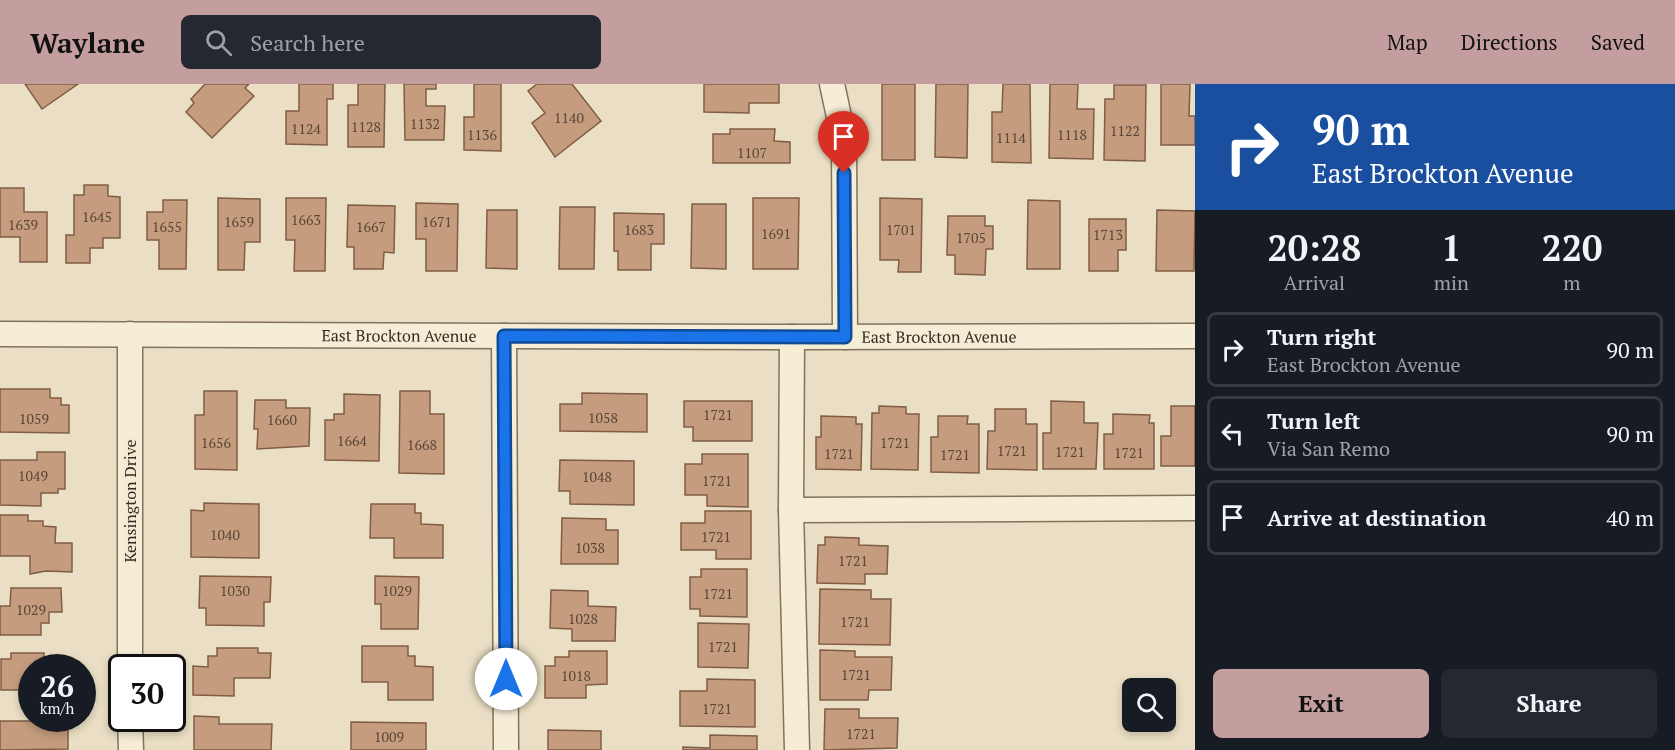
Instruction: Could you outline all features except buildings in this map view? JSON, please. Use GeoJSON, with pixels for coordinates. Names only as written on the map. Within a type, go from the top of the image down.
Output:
{"type":"FeatureCollection","features":[{"type":"Feature","properties":{"kind":"street"},"geometry":{"type":"LineString","coordinates":[[832,84],[844,140],[845,337]]}},
{"type":"Feature","properties":{"kind":"street","name":"East Brockton Avenue"},"geometry":{"type":"LineString","coordinates":[[0,334],[1195,336]]}},
{"type":"Feature","properties":{"kind":"street","name":"Kensington Drive"},"geometry":{"type":"LineString","coordinates":[[130,334],[130,654]]}},
{"type":"Feature","properties":{"kind":"street"},"geometry":{"type":"LineString","coordinates":[[504,336],[506,750]]}},
{"type":"Feature","properties":{"kind":"street"},"geometry":{"type":"LineString","coordinates":[[792,337],[791,510],[797,750]]}},
{"type":"Feature","properties":{"kind":"street"},"geometry":{"type":"LineString","coordinates":[[791,510],[1195,508]]}},
{"type":"Feature","properties":{"kind":"street"},"geometry":{"type":"LineString","coordinates":[[130,732],[130,750]]}},
{"type":"Feature","properties":{"kind":"route"},"geometry":{"type":"LineString","coordinates":[[506,679],[504,336],[845,337],[844,173]]}}]}
